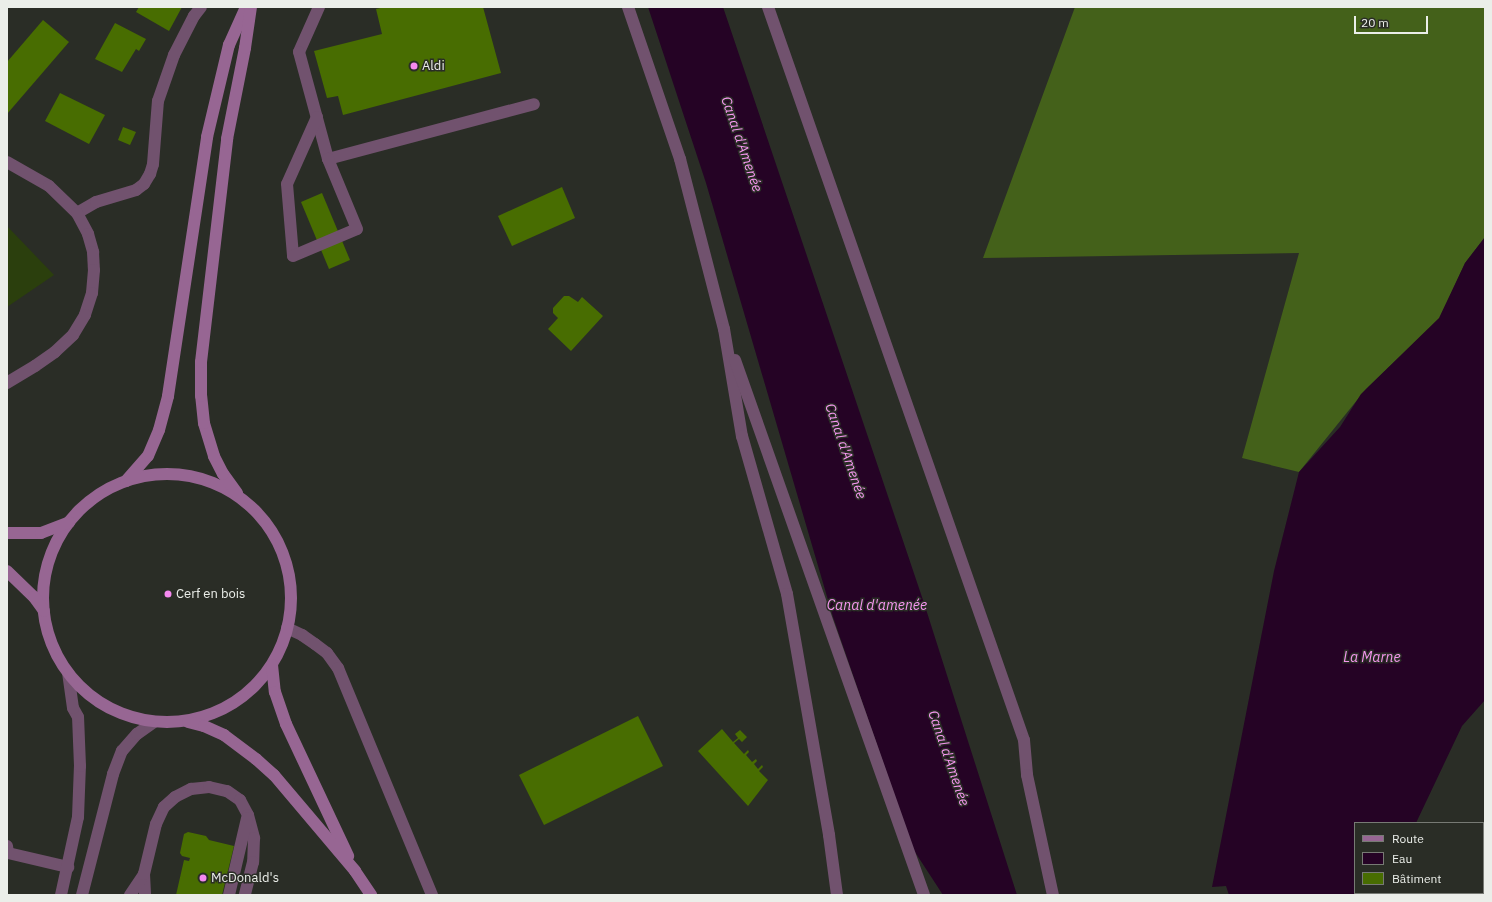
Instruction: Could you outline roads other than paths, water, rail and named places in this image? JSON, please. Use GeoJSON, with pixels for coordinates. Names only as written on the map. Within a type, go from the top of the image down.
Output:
{"type":"FeatureCollection","features":[{"type":"Feature","properties":{"kind":"main road"},"geometry":{"type":"LineString","coordinates":[[126,481],[148,456],[159,430],[166,403],[174,361],[207,137],[229,45],[246,7]]}},
{"type":"Feature","properties":{"kind":"main road"},"geometry":{"type":"LineString","coordinates":[[184,722],[206,717],[225,708],[243,697],[259,682],[272,665],[281,647],[287,628],[291,602],[289,575],[281,550],[268,527],[241,499],[223,474],[214,456],[204,423],[201,396],[201,362],[227,139],[245,48],[251,7]]}},
{"type":"Feature","properties":{"kind":"main road"},"geometry":{"type":"LineString","coordinates":[[241,499],[215,484],[198,478],[174,474],[150,475],[126,481],[116,485],[90,501],[70,522],[51,555],[44,580],[44,611],[48,633],[56,654],[68,673],[85,692],[106,706],[129,717],[154,722],[184,722],[204,726],[224,736],[256,759],[274,775],[355,871],[371,895]]}},
{"type":"Feature","properties":{"kind":"main road"},"geometry":{"type":"LineString","coordinates":[[7,533],[41,533],[70,522]]}},
{"type":"Feature","properties":{"kind":"main road"},"geometry":{"type":"LineString","coordinates":[[7,572],[22,584],[44,611]]}},
{"type":"Feature","properties":{"kind":"main road"},"geometry":{"type":"LineString","coordinates":[[272,665],[275,692],[286,724],[355,871]]}},
{"type":"Feature","properties":{"kind":"street"},"geometry":{"type":"LineString","coordinates":[[77,213],[96,202],[136,190],[144,184],[150,174],[153,164],[158,102],[174,55],[194,16],[202,7]]}},
{"type":"Feature","properties":{"kind":"street"},"geometry":{"type":"LineString","coordinates":[[317,117],[287,184],[294,256],[357,229],[328,159],[317,117],[299,52],[319,7]]}},
{"type":"Feature","properties":{"kind":"street"},"geometry":{"type":"LineString","coordinates":[[628,7],[680,159],[724,329],[924,895]]}},
{"type":"Feature","properties":{"kind":"street"},"geometry":{"type":"LineString","coordinates":[[768,7],[1024,740],[1027,775],[1053,895]]}},
{"type":"Feature","properties":{"kind":"street"},"geometry":{"type":"LineString","coordinates":[[328,159],[534,104]]}},
{"type":"Feature","properties":{"kind":"street"},"geometry":{"type":"LineString","coordinates":[[7,162],[49,186],[77,213],[88,234],[93,252],[94,270],[92,293],[85,315],[73,334],[55,352],[35,366],[7,382]]}},
{"type":"Feature","properties":{"kind":"street"},"geometry":{"type":"LineString","coordinates":[[724,329],[742,436],[787,594],[828,827],[838,895]]}},
{"type":"Feature","properties":{"kind":"street"},"geometry":{"type":"LineString","coordinates":[[287,628],[302,635],[315,644],[327,654],[338,668],[432,895]]}},
{"type":"Feature","properties":{"kind":"street"},"geometry":{"type":"LineString","coordinates":[[61,895],[78,817],[80,766],[78,717],[73,708],[68,673]]}},
{"type":"Feature","properties":{"kind":"street"},"geometry":{"type":"LineString","coordinates":[[82,895],[113,774],[122,751],[137,734],[154,722]]}},
{"type":"Feature","properties":{"kind":"street"},"geometry":{"type":"LineString","coordinates":[[145,895],[144,874],[156,824],[164,807],[175,797],[191,789],[209,787],[227,791],[240,800],[248,815],[254,838],[253,862],[245,895]]}},
{"type":"Feature","properties":{"kind":"street"},"geometry":{"type":"LineString","coordinates":[[229,895],[248,815]]}},
{"type":"Feature","properties":{"kind":"street"},"geometry":{"type":"LineString","coordinates":[[7,852],[68,867]]}},
{"type":"Feature","properties":{"kind":"street"},"geometry":{"type":"LineString","coordinates":[[130,895],[144,874]]}},
{"type":"Feature","properties":{"kind":"water","name":"Canal d'amenée"},"geometry":{"type":"Polygon","coordinates":[[[648,7],[723,7],[924,603],[1017,895],[943,895],[913,849],[833,617],[706,183],[648,7]]]}},
{"type":"Feature","properties":{"kind":"water","name":"La Marne"},"geometry":{"type":"Polygon","coordinates":[[[1485,237],[1485,700],[1462,726],[1416,822],[1354,822],[1354,894],[1396,895],[1229,895],[1226,886],[1212,887],[1274,571],[1299,472],[1340,427],[1361,394],[1439,318],[1465,263],[1485,237]]]}},
{"type":"Feature","properties":{"kind":"place","name":"Aldi"},"geometry":{"type":"Point","coordinates":[414,66]}},
{"type":"Feature","properties":{"kind":"place","name":"Cerf en bois"},"geometry":{"type":"Point","coordinates":[168,594]}},
{"type":"Feature","properties":{"kind":"place","name":"McDonald's"},"geometry":{"type":"Point","coordinates":[203,878]}},
{"type":"Feature","properties":{"kind":"water label","name":"Canal d'Amenée"},"geometry":{"type":"Point","coordinates":[742,144]}},
{"type":"Feature","properties":{"kind":"water label","name":"Canal d'Amenée"},"geometry":{"type":"Point","coordinates":[846,451]}},
{"type":"Feature","properties":{"kind":"water label","name":"Canal d'Amenée"},"geometry":{"type":"Point","coordinates":[949,758]}}]}
